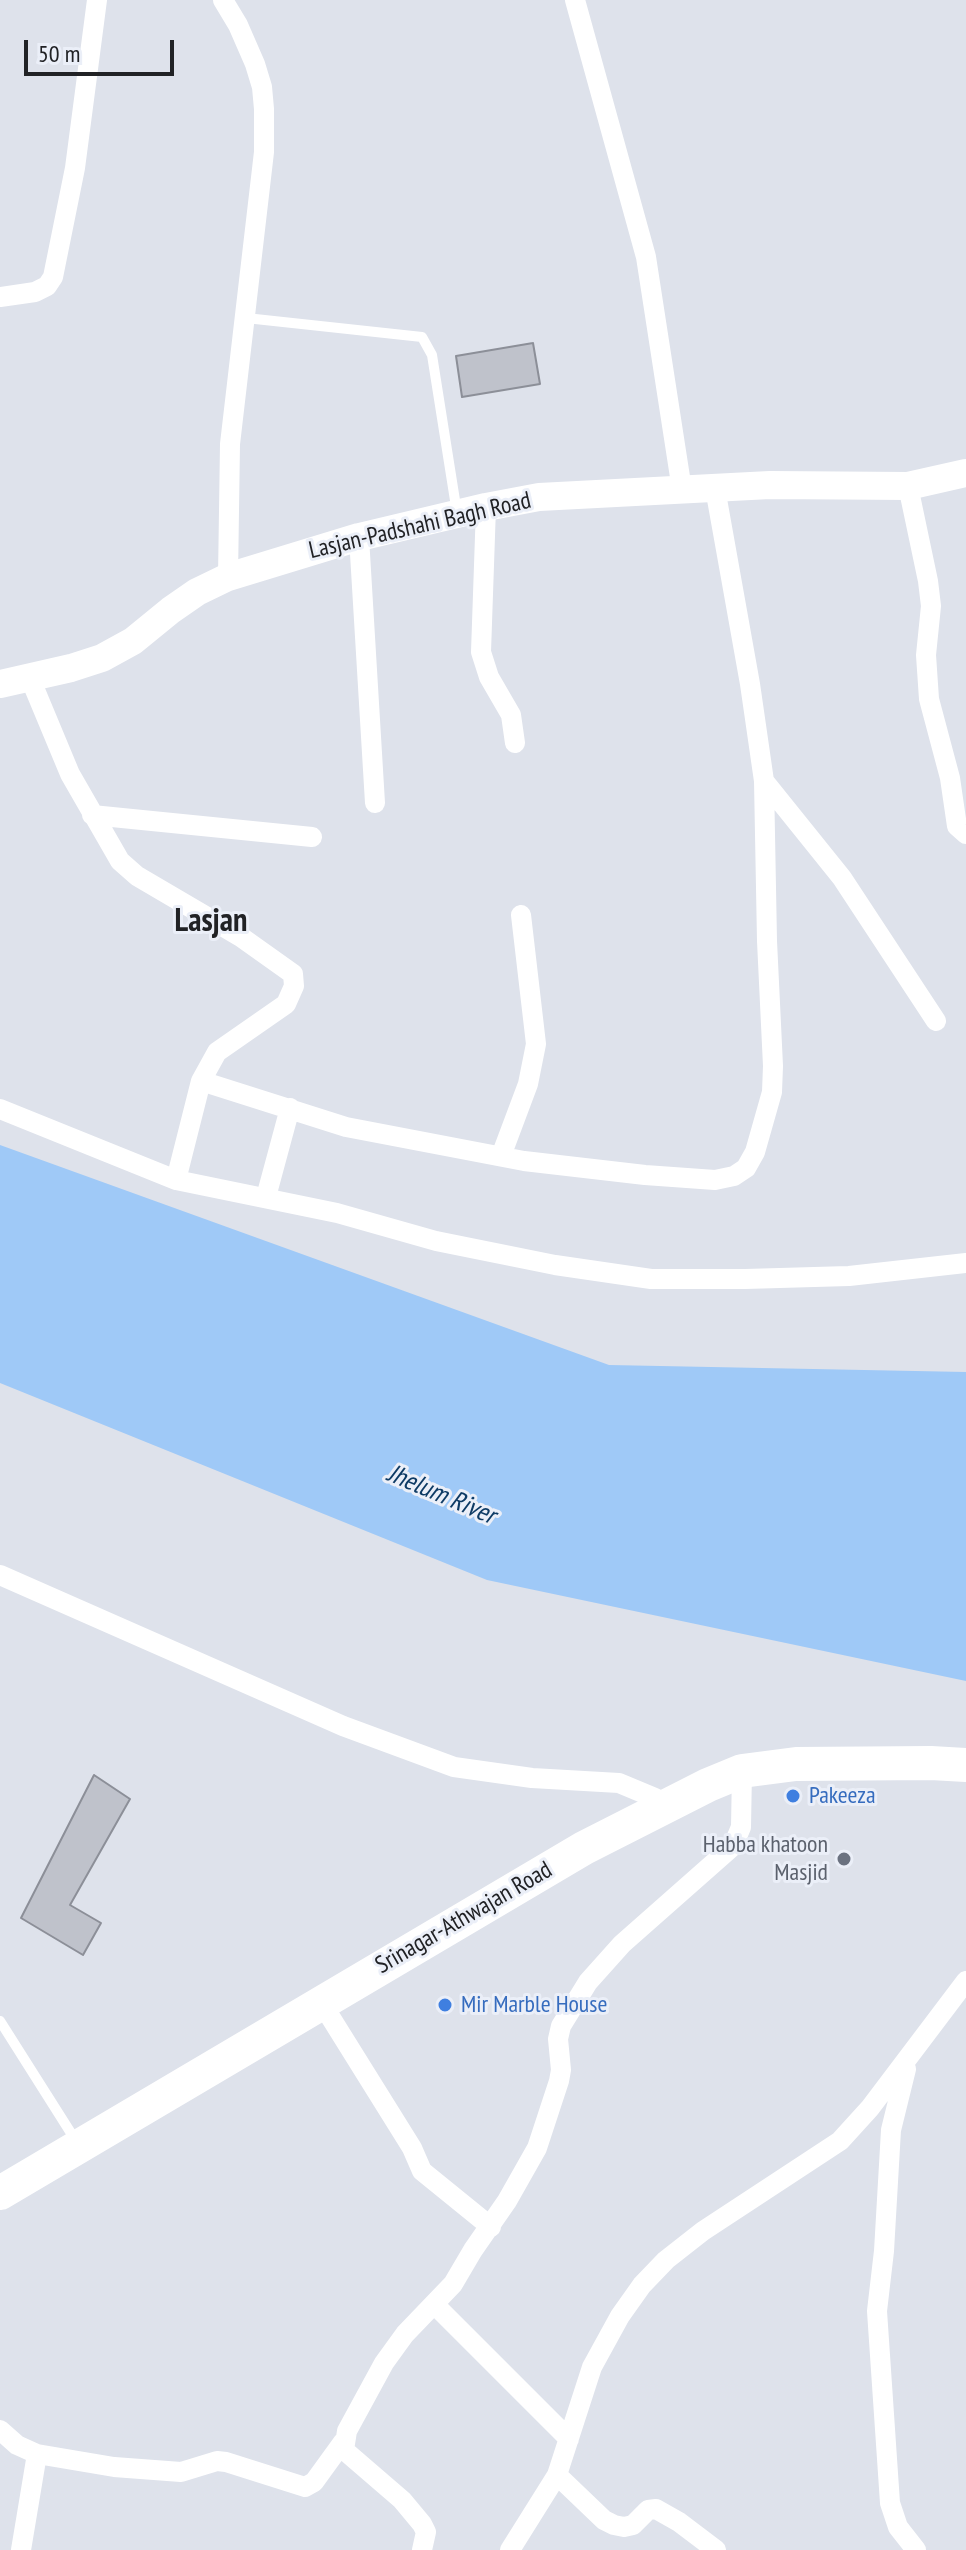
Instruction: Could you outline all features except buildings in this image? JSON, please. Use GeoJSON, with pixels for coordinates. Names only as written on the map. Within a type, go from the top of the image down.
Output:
{"type":"FeatureCollection","features":[{"type":"Feature","properties":{"kind":"highway","name":"Srinagar-Athwajan Road"},"geometry":{"type":"LineString","coordinates":[[0,2193],[584,1848],[664,1806],[742,1771],[836,1763],[966,1765]]}},
{"type":"Feature","properties":{"kind":"street"},"geometry":{"type":"LineString","coordinates":[[0,297],[35,292],[47,286],[53,277],[75,168],[97,0]]}},
{"type":"Feature","properties":{"kind":"street"},"geometry":{"type":"LineString","coordinates":[[223,0],[255,64],[264,109],[264,152],[230,444],[228,577]]}},
{"type":"Feature","properties":{"kind":"street"},"geometry":{"type":"LineString","coordinates":[[575,0],[646,257],[682,490]]}},
{"type":"Feature","properties":{"kind":"street","name":"Lasjan-Padshahi Bagh Road"},"geometry":{"type":"LineString","coordinates":[[0,684],[102,658],[133,641],[197,592],[228,577],[359,537],[486,507],[539,497],[770,485],[908,486],[966,473]]}},
{"type":"Feature","properties":{"kind":"street"},"geometry":{"type":"LineString","coordinates":[[908,486],[931,606],[926,655],[929,699],[950,778],[957,826],[966,834]]}},
{"type":"Feature","properties":{"kind":"street"},"geometry":{"type":"LineString","coordinates":[[201,1081],[359,1130],[501,1156],[645,1175],[715,1180],[734,1176],[746,1168],[755,1152],[768,1107],[773,1066],[766,926],[764,781],[715,488]]}},
{"type":"Feature","properties":{"kind":"street"},"geometry":{"type":"LineString","coordinates":[[486,507],[481,652],[489,677],[511,715],[515,743]]}},
{"type":"Feature","properties":{"kind":"street"},"geometry":{"type":"LineString","coordinates":[[359,537],[375,803]]}},
{"type":"Feature","properties":{"kind":"street"},"geometry":{"type":"LineString","coordinates":[[30,678],[70,774],[120,861],[137,876],[241,937],[293,974],[294,986],[286,1004],[217,1052],[201,1081],[176,1180]]}},
{"type":"Feature","properties":{"kind":"street"},"geometry":{"type":"LineString","coordinates":[[764,781],[842,878],[936,1021]]}},
{"type":"Feature","properties":{"kind":"street"},"geometry":{"type":"LineString","coordinates":[[92,815],[312,837]]}},
{"type":"Feature","properties":{"kind":"street"},"geometry":{"type":"LineString","coordinates":[[501,1156],[528,1084],[536,1044],[521,915]]}},
{"type":"Feature","properties":{"kind":"street"},"geometry":{"type":"LineString","coordinates":[[266,1197],[290,1108]]}},
{"type":"Feature","properties":{"kind":"street"},"geometry":{"type":"LineString","coordinates":[[0,1109],[176,1180],[266,1197],[436,1241],[555,1265],[651,1279],[849,1276],[966,1263]]}},
{"type":"Feature","properties":{"kind":"street"},"geometry":{"type":"LineString","coordinates":[[0,1575],[343,1726],[454,1767],[532,1778],[619,1783],[644,1792],[664,1806]]}},
{"type":"Feature","properties":{"kind":"street"},"geometry":{"type":"LineString","coordinates":[[0,2430],[17,2445],[37,2454],[114,2467],[181,2472],[217,2461],[305,2487],[314,2482],[343,2442],[384,2363],[405,2334],[453,2284],[537,2148],[556,2094],[561,2070],[558,2039],[567,2015],[602,1963],[733,1846],[741,1827],[742,1771]]}},
{"type":"Feature","properties":{"kind":"street"},"geometry":{"type":"LineString","coordinates":[[510,2550],[557,2475],[592,2367],[620,2316],[642,2285],[666,2260],[703,2231],[840,2141],[870,2108],[966,1981]]}},
{"type":"Feature","properties":{"kind":"street"},"geometry":{"type":"LineString","coordinates":[[321,2002],[412,2148],[422,2171],[491,2227]]}},
{"type":"Feature","properties":{"kind":"street"},"geometry":{"type":"LineString","coordinates":[[913,2051],[896,2102],[891,2130],[877,2311],[890,2503],[898,2527],[916,2550]]}},
{"type":"Feature","properties":{"kind":"street"},"geometry":{"type":"LineString","coordinates":[[435,2305],[569,2439]]}},
{"type":"Feature","properties":{"kind":"street"},"geometry":{"type":"LineString","coordinates":[[343,2442],[344,2450],[351,2458],[402,2500],[422,2524],[426,2532],[422,2550]]}},
{"type":"Feature","properties":{"kind":"street"},"geometry":{"type":"LineString","coordinates":[[21,2550],[37,2454]]}},
{"type":"Feature","properties":{"kind":"street"},"geometry":{"type":"LineString","coordinates":[[557,2475],[604,2520],[614,2525],[633,2525],[648,2510],[656,2509],[716,2550]]}},
{"type":"Feature","properties":{"kind":"lane"},"geometry":{"type":"LineString","coordinates":[[246,318],[415,335],[427,342],[432,355],[457,515]]}},
{"type":"Feature","properties":{"kind":"lane"},"geometry":{"type":"LineString","coordinates":[[0,2021],[80,2146]]}},
{"type":"Feature","properties":{"kind":"water","name":"Jhelum River"},"geometry":{"type":"Polygon","coordinates":[[[0,1145],[609,1365],[966,1372],[966,1681],[487,1580],[0,1383],[0,1145]]]}},
{"type":"Feature","properties":{"kind":"place","name":"Pakeeza"},"geometry":{"type":"Point","coordinates":[793,1796]}},
{"type":"Feature","properties":{"kind":"place","name":"Habba khatoon Masjid"},"geometry":{"type":"Point","coordinates":[844,1859]}},
{"type":"Feature","properties":{"kind":"place","name":"Mir Marble House"},"geometry":{"type":"Point","coordinates":[445,2005]}},
{"type":"Feature","properties":{"kind":"district","name":"Lasjan"},"geometry":{"type":"Point","coordinates":[211,922]}}]}
